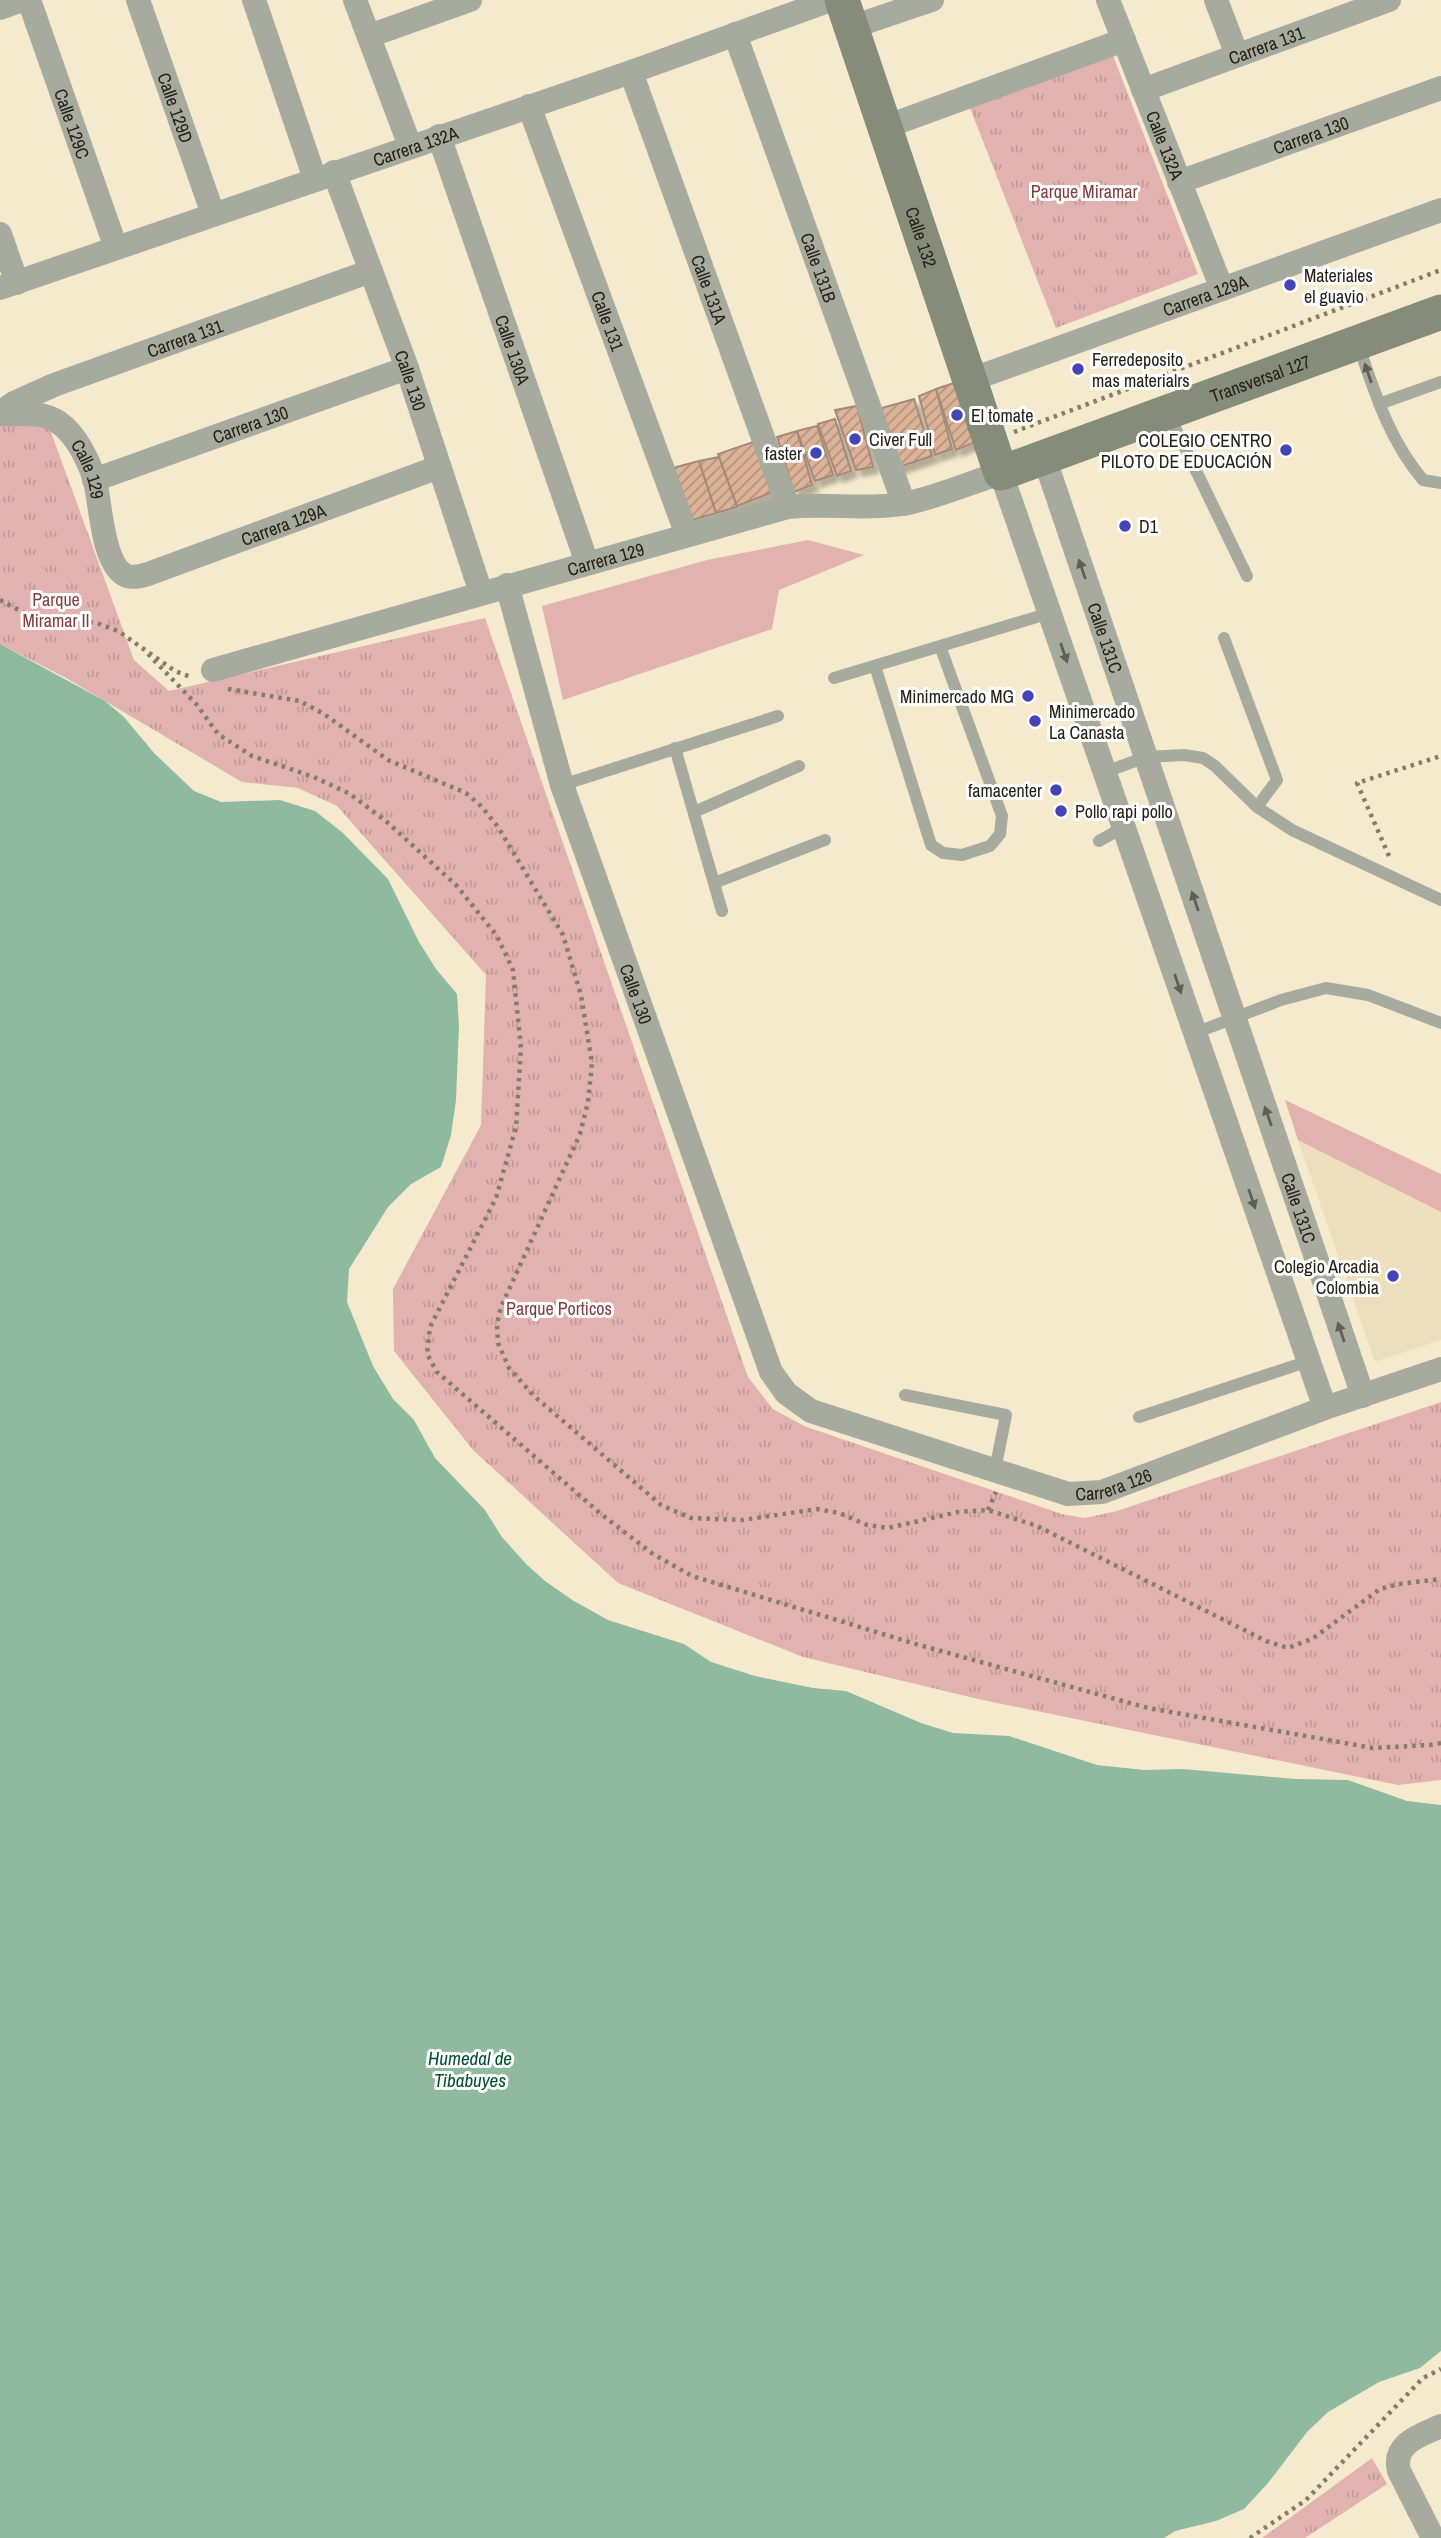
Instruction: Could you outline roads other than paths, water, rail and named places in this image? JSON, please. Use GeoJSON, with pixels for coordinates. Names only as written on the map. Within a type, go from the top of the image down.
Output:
{"type":"FeatureCollection","features":[{"type":"Feature","properties":{"kind":"street"},"geometry":{"type":"LineString","coordinates":[[0,8],[23,0]]}},
{"type":"Feature","properties":{"kind":"street","name":"Calle 129C"},"geometry":{"type":"LineString","coordinates":[[29,0],[116,248]]}},
{"type":"Feature","properties":{"kind":"street","name":"Calle 129D"},"geometry":{"type":"LineString","coordinates":[[138,0],[213,215]]}},
{"type":"Feature","properties":{"kind":"street","name":"Calle 130"},"geometry":{"type":"LineString","coordinates":[[254,0],[324,176],[371,271],[407,368],[481,593]]}},
{"type":"Feature","properties":{"kind":"street"},"geometry":{"type":"LineString","coordinates":[[355,0],[410,146]]}},
{"type":"Feature","properties":{"kind":"street"},"geometry":{"type":"LineString","coordinates":[[369,36],[470,0]]}},
{"type":"Feature","properties":{"kind":"street","name":"Carrera 132A"},"geometry":{"type":"LineString","coordinates":[[8,285],[631,72],[831,0]]}},
{"type":"Feature","properties":{"kind":"street"},"geometry":{"type":"LineString","coordinates":[[847,14],[932,0]]}},
{"type":"Feature","properties":{"kind":"street","name":"Calle 132A"},"geometry":{"type":"LineString","coordinates":[[1108,0],[1222,289]]}},
{"type":"Feature","properties":{"kind":"street"},"geometry":{"type":"LineString","coordinates":[[1216,0],[1237,55]]}},
{"type":"Feature","properties":{"kind":"street","name":"Carrera 131"},"geometry":{"type":"LineString","coordinates":[[1143,90],[1237,55],[1325,11],[1390,0]]}},
{"type":"Feature","properties":{"kind":"street","name":"Calle 132"},"geometry":{"type":"LineString","coordinates":[[847,14],[996,456]]}},
{"type":"Feature","properties":{"kind":"street","name":"Calle 131B"},"geometry":{"type":"LineString","coordinates":[[735,34],[904,504]]}},
{"type":"Feature","properties":{"kind":"street"},"geometry":{"type":"LineString","coordinates":[[885,127],[1124,40]]}},
{"type":"Feature","properties":{"kind":"street","name":"Calle 131A"},"geometry":{"type":"LineString","coordinates":[[631,72],[788,507]]}},
{"type":"Feature","properties":{"kind":"street","name":"Carrera 130"},"geometry":{"type":"LineString","coordinates":[[1180,181],[1441,88]]}},
{"type":"Feature","properties":{"kind":"street","name":"Calle 131"},"geometry":{"type":"LineString","coordinates":[[529,106],[687,535]]}},
{"type":"Feature","properties":{"kind":"street","name":"Calle 130A"},"geometry":{"type":"LineString","coordinates":[[439,136],[587,563]]}},
{"type":"Feature","properties":{"kind":"street","name":"Carrera 129A"},"geometry":{"type":"LineString","coordinates":[[970,380],[1441,211]]}},
{"type":"Feature","properties":{"kind":"street"},"geometry":{"type":"LineString","coordinates":[[0,234],[8,285]]}},
{"type":"Feature","properties":{"kind":"street","name":"Carrera 131"},"geometry":{"type":"LineString","coordinates":[[0,414],[14,402],[54,384],[371,271]]}},
{"type":"Feature","properties":{"kind":"street","name":"Transversal 127"},"geometry":{"type":"LineString","coordinates":[[996,456],[1044,457],[1441,312]]}},
{"type":"Feature","properties":{"kind":"street","name":"Carrera 130"},"geometry":{"type":"LineString","coordinates":[[94,480],[407,368]]}},
{"type":"Feature","properties":{"kind":"street","name":"Calle 129"},"geometry":{"type":"LineString","coordinates":[[0,414],[44,416],[58,422],[76,440],[94,480],[106,541],[113,561],[121,572],[128,576]]}},
{"type":"Feature","properties":{"kind":"street"},"geometry":{"type":"LineString","coordinates":[[996,456],[1325,1408]]}},
{"type":"Feature","properties":{"kind":"street","name":"Carrera 129"},"geometry":{"type":"LineString","coordinates":[[212,680],[507,585],[788,507],[814,504],[904,504],[996,456]]}},
{"type":"Feature","properties":{"kind":"street","name":"Calle 131C"},"geometry":{"type":"LineString","coordinates":[[1044,457],[1363,1396]]}},
{"type":"Feature","properties":{"kind":"street","name":"Carrera 129A"},"geometry":{"type":"LineString","coordinates":[[128,576],[148,574],[439,467]]}},
{"type":"Feature","properties":{"kind":"street","name":"Calle 130"},"geometry":{"type":"LineString","coordinates":[[507,585],[562,785],[771,1372],[786,1393]]}},
{"type":"Feature","properties":{"kind":"street","name":"Carrera 126"},"geometry":{"type":"LineString","coordinates":[[786,1393],[811,1411],[1068,1493],[1102,1492],[1325,1408],[1441,1368]]}},
{"type":"Feature","properties":{"kind":"street"},"geometry":{"type":"LineString","coordinates":[[1433,2538],[1399,2470],[1398,2454],[1414,2439],[1441,2426]]}},
{"type":"Feature","properties":{"kind":"lane"},"geometry":{"type":"LineString","coordinates":[[1358,342],[1379,404],[1403,457],[1423,480],[1441,483]]}},
{"type":"Feature","properties":{"kind":"lane"},"geometry":{"type":"LineString","coordinates":[[1379,404],[1441,382]]}},
{"type":"Feature","properties":{"kind":"lane"},"geometry":{"type":"LineString","coordinates":[[1168,412],[1247,576]]}},
{"type":"Feature","properties":{"kind":"lane"},"geometry":{"type":"LineString","coordinates":[[834,678],[1050,613]]}},
{"type":"Feature","properties":{"kind":"lane"},"geometry":{"type":"LineString","coordinates":[[1224,638],[1277,780],[1257,807]]}},
{"type":"Feature","properties":{"kind":"lane"},"geometry":{"type":"LineString","coordinates":[[875,666],[931,845],[943,853],[962,855],[990,846],[1000,834],[1002,816],[940,646]]}},
{"type":"Feature","properties":{"kind":"lane"},"geometry":{"type":"LineString","coordinates":[[562,785],[778,716]]}},
{"type":"Feature","properties":{"kind":"lane"},"geometry":{"type":"LineString","coordinates":[[676,748],[723,911]]}},
{"type":"Feature","properties":{"kind":"lane"},"geometry":{"type":"LineString","coordinates":[[1105,772],[1146,757],[1184,755],[1203,758],[1215,766],[1257,807],[1292,830],[1441,900]]}},
{"type":"Feature","properties":{"kind":"lane"},"geometry":{"type":"LineString","coordinates":[[694,812],[799,766]]}},
{"type":"Feature","properties":{"kind":"lane"},"geometry":{"type":"LineString","coordinates":[[1099,841],[1124,827]]}},
{"type":"Feature","properties":{"kind":"lane"},"geometry":{"type":"LineString","coordinates":[[714,883],[824,840]]}},
{"type":"Feature","properties":{"kind":"lane"},"geometry":{"type":"LineString","coordinates":[[1195,1032],[1281,1000],[1326,988],[1368,995],[1441,1023]]}},
{"type":"Feature","properties":{"kind":"lane"},"geometry":{"type":"LineString","coordinates":[[1139,1417],[1308,1361]]}},
{"type":"Feature","properties":{"kind":"lane"},"geometry":{"type":"LineString","coordinates":[[905,1395],[1006,1415],[995,1470]]}},
{"type":"Feature","properties":{"kind":"water","name":"Humedal de Tibabuyes"},"geometry":{"type":"Polygon","coordinates":[[[0,644],[105,701],[124,717],[154,753],[194,791],[221,802],[280,800],[315,811],[343,833],[388,879],[419,942],[436,969],[457,994],[459,1026],[456,1100],[451,1135],[441,1167],[411,1184],[388,1207],[349,1269],[347,1302],[373,1366],[393,1399],[414,1420],[435,1458],[485,1510],[502,1537],[526,1564],[545,1581],[608,1620],[684,1644],[711,1662],[755,1676],[813,1688],[846,1691],[921,1723],[953,1733],[1009,1736],[1097,1765],[1144,1770],[1183,1769],[1295,1779],[1348,1780],[1407,1801],[1441,1805],[1441,2351],[1420,2368],[1379,2382],[1328,2412],[1307,2432],[1268,2483],[1244,2509],[1216,2521],[1175,2531],[1164,2538],[0,2538],[0,644]]]}},
{"type":"Feature","properties":{"kind":"place","name":"Materiales el guavio"},"geometry":{"type":"Point","coordinates":[1290,285]}},
{"type":"Feature","properties":{"kind":"place","name":"Ferredeposito mas materialrs"},"geometry":{"type":"Point","coordinates":[1078,369]}},
{"type":"Feature","properties":{"kind":"place","name":"El tomate"},"geometry":{"type":"Point","coordinates":[957,415]}},
{"type":"Feature","properties":{"kind":"place","name":"Civer Full"},"geometry":{"type":"Point","coordinates":[855,439]}},
{"type":"Feature","properties":{"kind":"place","name":"COLEGIO CENTRO PILOTO DE EDUCACIÓN"},"geometry":{"type":"Point","coordinates":[1286,450]}},
{"type":"Feature","properties":{"kind":"place","name":"faster"},"geometry":{"type":"Point","coordinates":[816,453]}},
{"type":"Feature","properties":{"kind":"place","name":"D1"},"geometry":{"type":"Point","coordinates":[1125,526]}},
{"type":"Feature","properties":{"kind":"place","name":"Minimercado MG"},"geometry":{"type":"Point","coordinates":[1028,696]}},
{"type":"Feature","properties":{"kind":"place","name":"Minimercado La Canasta"},"geometry":{"type":"Point","coordinates":[1035,721]}},
{"type":"Feature","properties":{"kind":"place","name":"famacenter"},"geometry":{"type":"Point","coordinates":[1056,790]}},
{"type":"Feature","properties":{"kind":"place","name":"Pollo rapi pollo"},"geometry":{"type":"Point","coordinates":[1061,811]}},
{"type":"Feature","properties":{"kind":"place","name":"Colegio Arcadia Colombia"},"geometry":{"type":"Point","coordinates":[1393,1276]}},
{"type":"Feature","properties":{"kind":"park label","name":"Parque Miramar"},"geometry":{"type":"Point","coordinates":[1084,191]}},
{"type":"Feature","properties":{"kind":"park label","name":"Parque Miramar II"},"geometry":{"type":"Point","coordinates":[56,609]}},
{"type":"Feature","properties":{"kind":"park label","name":"Parque Porticos"},"geometry":{"type":"Point","coordinates":[559,1308]}}]}
